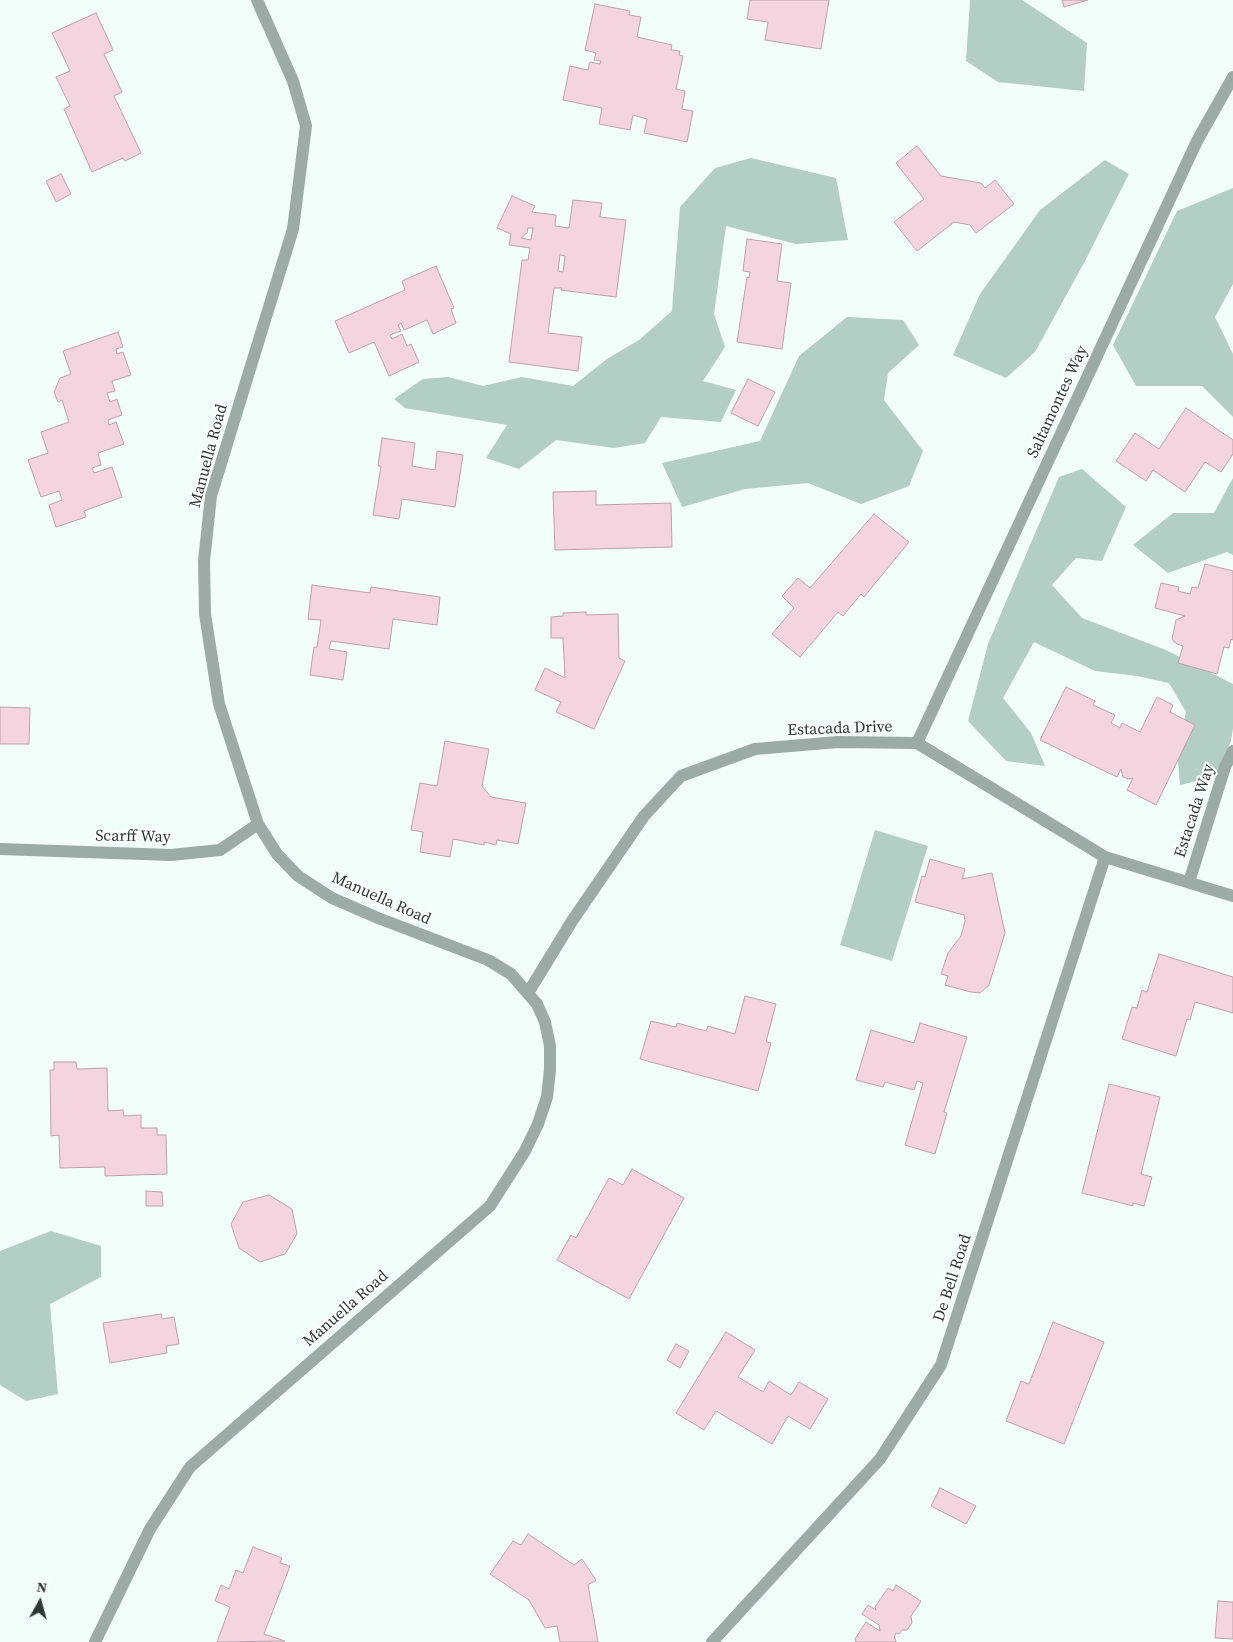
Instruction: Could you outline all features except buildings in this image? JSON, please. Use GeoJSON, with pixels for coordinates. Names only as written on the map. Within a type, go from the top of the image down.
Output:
{"type":"FeatureCollection","features":[{"type":"Feature","properties":{"kind":"street","name":"Manuella Road"},"geometry":{"type":"LineString","coordinates":[[95,1642],[150,1529],[190,1467],[490,1206],[525,1151],[538,1124],[547,1097],[550,1070],[550,1046],[545,1022],[537,1004],[511,974],[488,960],[378,918],[332,898],[298,876],[277,854],[258,824],[219,704],[205,614],[204,561],[211,496],[293,229],[306,126],[292,81],[257,0]]}},
{"type":"Feature","properties":{"kind":"street","name":"Saltamontes Way"},"geometry":{"type":"LineString","coordinates":[[917,743],[1197,141],[1233,77]]}},
{"type":"Feature","properties":{"kind":"street","name":"Estacada Drive"},"geometry":{"type":"LineString","coordinates":[[528,993],[572,921],[644,816],[681,776],[755,749],[838,742],[917,743]]}},
{"type":"Feature","properties":{"kind":"street"},"geometry":{"type":"LineString","coordinates":[[917,743],[1105,857],[1233,896]]}},
{"type":"Feature","properties":{"kind":"street","name":"Estacada Way"},"geometry":{"type":"LineString","coordinates":[[1189,882],[1225,767],[1233,751]]}},
{"type":"Feature","properties":{"kind":"street","name":"Scarff Way"},"geometry":{"type":"LineString","coordinates":[[0,849],[171,855],[220,850],[258,824]]}},
{"type":"Feature","properties":{"kind":"street","name":"De Bell Road"},"geometry":{"type":"LineString","coordinates":[[712,1642],[880,1459],[941,1366],[1105,857]]}},
{"type":"Feature","properties":{"kind":"green space"},"geometry":{"type":"Polygon","coordinates":[[[970,0],[1022,0],[1087,43],[1084,91],[998,82],[966,61],[970,0]]]}},
{"type":"Feature","properties":{"kind":"green space"},"geometry":{"type":"Polygon","coordinates":[[[751,158],[836,178],[848,240],[796,244],[726,226],[714,314],[725,347],[703,381],[736,390],[721,422],[661,417],[645,443],[614,448],[556,440],[519,469],[486,458],[507,425],[405,408],[394,399],[423,379],[448,377],[483,386],[522,377],[573,386],[607,359],[639,340],[672,311],[680,207],[715,168],[751,158]]]}},
{"type":"Feature","properties":{"kind":"green space"},"geometry":{"type":"Polygon","coordinates":[[[1105,160],[1129,174],[1085,261],[1035,352],[1006,378],[953,355],[980,294],[1040,210],[1105,160]]]}},
{"type":"Feature","properties":{"kind":"green space"},"geometry":{"type":"Polygon","coordinates":[[[1233,188],[1233,284],[1215,317],[1233,354],[1233,417],[1202,386],[1136,386],[1113,345],[1177,211],[1233,188]]]}},
{"type":"Feature","properties":{"kind":"green space"},"geometry":{"type":"Polygon","coordinates":[[[847,317],[903,320],[919,345],[888,373],[884,400],[923,451],[909,486],[861,504],[808,483],[745,489],[682,507],[662,463],[760,441],[799,356],[847,317]]]}},
{"type":"Feature","properties":{"kind":"green space"},"geometry":{"type":"Polygon","coordinates":[[[1082,469],[1126,507],[1102,561],[1076,558],[1052,585],[1082,618],[1166,650],[1233,684],[1233,728],[1231,741],[1217,776],[1180,785],[1177,749],[1186,712],[1169,683],[1137,676],[1095,671],[1034,642],[1003,698],[1031,733],[1045,766],[1006,761],[968,721],[988,644],[1059,477],[1082,469]]]}},
{"type":"Feature","properties":{"kind":"green space"},"geometry":{"type":"Polygon","coordinates":[[[1233,478],[1233,555],[1227,552],[1168,573],[1133,545],[1173,513],[1214,513],[1233,478]]]}},
{"type":"Feature","properties":{"kind":"green space"},"geometry":{"type":"Polygon","coordinates":[[[875,830],[928,846],[892,961],[840,945],[875,830]]]}},
{"type":"Feature","properties":{"kind":"green space"},"geometry":{"type":"Polygon","coordinates":[[[51,1231],[101,1246],[101,1277],[50,1304],[58,1394],[26,1401],[0,1385],[0,1251],[51,1231]]]}}]}
